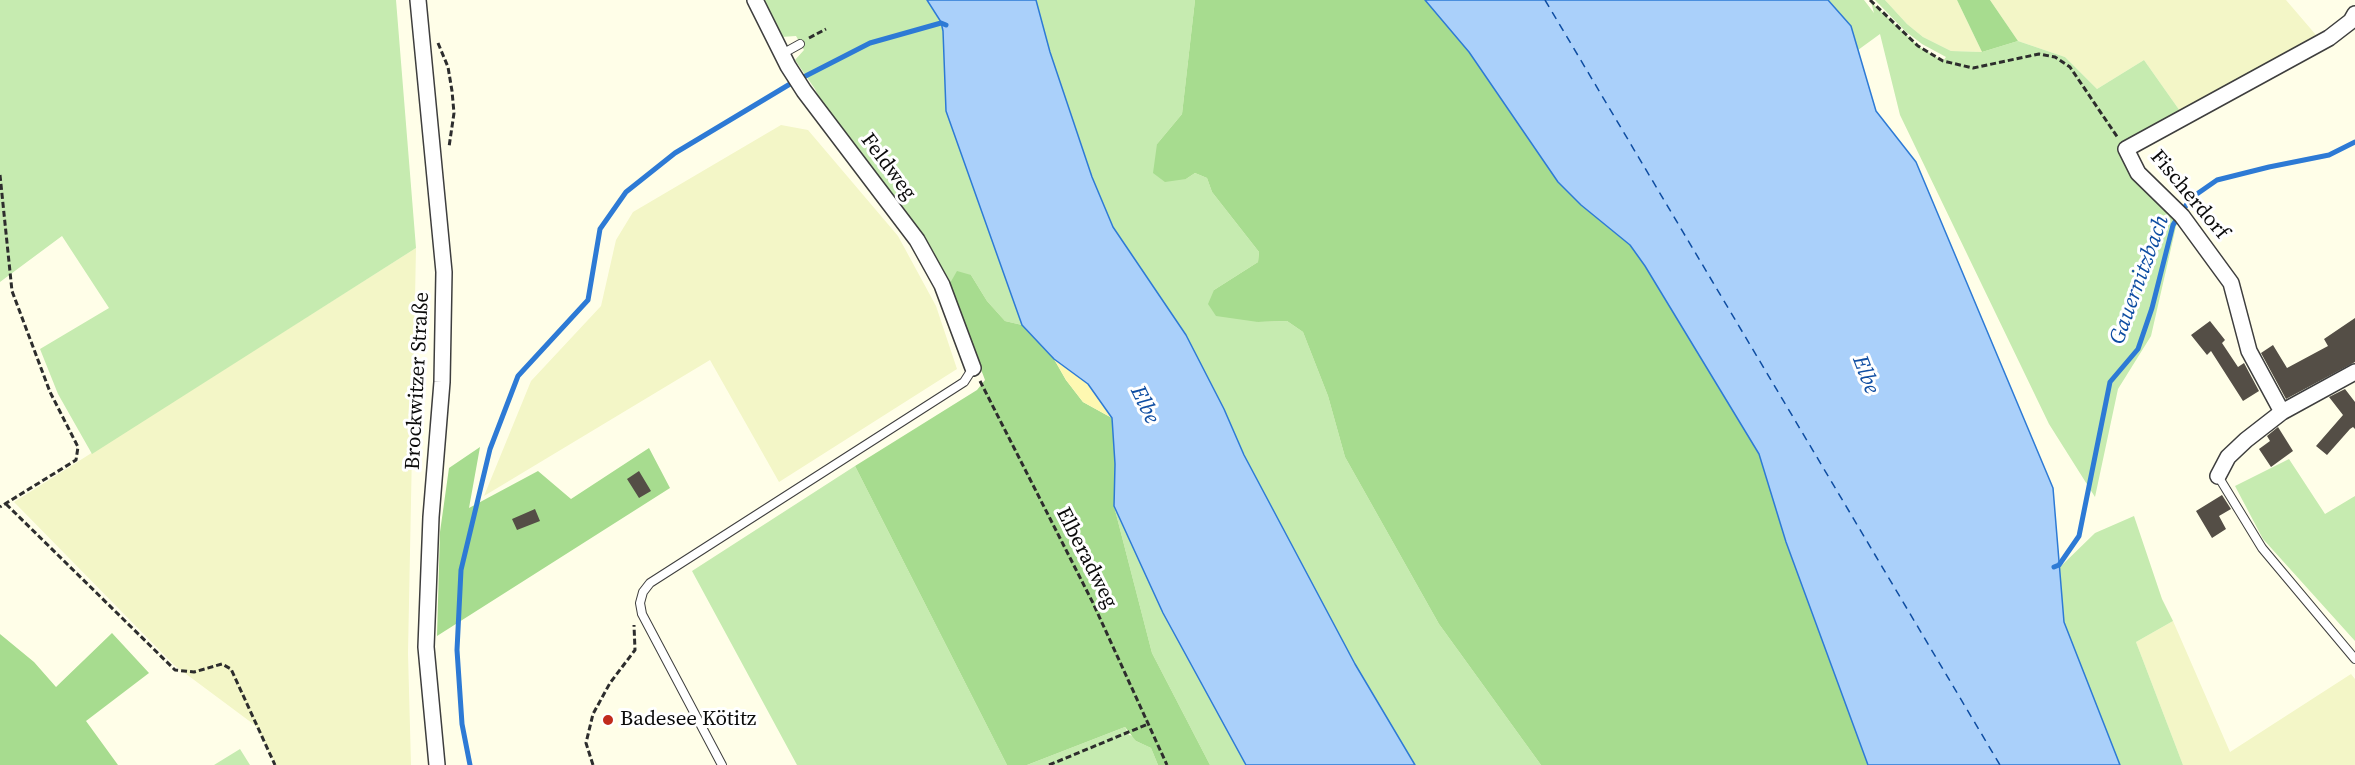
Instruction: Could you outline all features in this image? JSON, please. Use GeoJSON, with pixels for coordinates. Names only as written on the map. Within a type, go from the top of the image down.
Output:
{"type":"FeatureCollection","features":[{"type":"Feature","properties":{"kind":"street","name":"Brockwitzer Straße"},"geometry":{"type":"LineString","coordinates":[[418,0],[444,272],[442,382],[431,517],[426,647],[437,765]]}},
{"type":"Feature","properties":{"kind":"street","name":"Feldweg"},"geometry":{"type":"LineString","coordinates":[[754,0],[804,91],[917,240],[942,285],[973,368]]}},
{"type":"Feature","properties":{"kind":"street","name":"Fischerdorf"},"geometry":{"type":"LineString","coordinates":[[2282,412],[2249,351],[2231,283],[2178,212],[2138,173],[2126,149],[2329,38],[2351,21],[2355,14]]}},
{"type":"Feature","properties":{"kind":"street"},"geometry":{"type":"LineString","coordinates":[[2218,476],[2229,457],[2246,440],[2282,412],[2355,372]]}},
{"type":"Feature","properties":{"kind":"lane"},"geometry":{"type":"LineString","coordinates":[[785,60],[800,44]]}},
{"type":"Feature","properties":{"kind":"lane"},"geometry":{"type":"LineString","coordinates":[[722,765],[642,614],[640,603],[643,592],[650,583],[964,382],[973,368]]}},
{"type":"Feature","properties":{"kind":"lane"},"geometry":{"type":"LineString","coordinates":[[2218,476],[2262,548],[2355,659]]}},
{"type":"Feature","properties":{"kind":"path"},"geometry":{"type":"LineString","coordinates":[[1870,0],[1918,46],[1943,61],[1973,68],[2039,54],[2055,57],[2070,67],[2126,149]]}},
{"type":"Feature","properties":{"kind":"path"},"geometry":{"type":"LineString","coordinates":[[800,44],[826,29]]}},
{"type":"Feature","properties":{"kind":"path"},"geometry":{"type":"LineString","coordinates":[[0,175],[12,291],[50,392],[78,447],[76,460],[0,507]]}},
{"type":"Feature","properties":{"kind":"path","name":"Elberadweg"},"geometry":{"type":"LineString","coordinates":[[973,368],[1093,603],[1167,765]]}},
{"type":"Feature","properties":{"kind":"path"},"geometry":{"type":"LineString","coordinates":[[6,504],[175,670],[194,672],[222,664],[231,669],[275,765]]}},
{"type":"Feature","properties":{"kind":"path"},"geometry":{"type":"LineString","coordinates":[[593,765],[586,743],[593,714],[610,684],[634,650],[634,623],[640,603]]}},
{"type":"Feature","properties":{"kind":"path"},"geometry":{"type":"LineString","coordinates":[[1049,765],[1148,724]]}},
{"type":"Feature","properties":{"kind":"green space"},"geometry":{"type":"Polygon","coordinates":[[[0,0],[396,0],[416,248],[92,454],[58,394],[40,349],[109,308],[62,236],[0,282],[0,0]]]}},
{"type":"Feature","properties":{"kind":"green space"},"geometry":{"type":"Polygon","coordinates":[[[762,0],[927,0],[941,23],[943,31],[946,111],[1022,325],[1005,321],[987,301],[971,275],[949,285],[824,108],[815,89],[795,60],[804,50],[796,36],[781,37],[762,0]]]}},
{"type":"Feature","properties":{"kind":"green space"},"geometry":{"type":"Polygon","coordinates":[[[1036,0],[1195,0],[1182,114],[1157,144],[1186,179],[1195,173],[1207,178],[1212,192],[1259,252],[1258,262],[1214,290],[1258,322],[1287,321],[1303,332],[1328,396],[1345,457],[1439,624],[1541,765],[1415,765],[1355,664],[1244,455],[1224,409],[1186,335],[1113,227],[1092,177],[1050,52],[1036,0]]]}},
{"type":"Feature","properties":{"kind":"green space"},"geometry":{"type":"Polygon","coordinates":[[[1195,0],[1425,0],[1469,52],[1558,182],[1581,205],[1630,245],[1759,454],[1786,542],[1868,765],[1541,765],[1439,624],[1345,457],[1328,396],[1303,332],[1287,321],[1258,322],[1216,316],[1208,304],[1214,290],[1258,262],[1259,252],[1212,192],[1207,178],[1195,173],[1186,179],[1165,182],[1153,173],[1157,144],[1182,114],[1195,0]]]}},
{"type":"Feature","properties":{"kind":"green space"},"geometry":{"type":"Polygon","coordinates":[[[1828,0],[1864,0],[1874,13],[1871,2],[1918,46],[1943,61],[1946,57],[1922,44],[1905,31],[1875,0],[1885,0],[1907,24],[1923,37],[1951,51],[1982,52],[2018,41],[2065,57],[2097,89],[2144,60],[2180,111],[2123,143],[2177,222],[2151,336],[2118,389],[2095,497],[2049,424],[1900,115],[1880,34],[1858,50],[1851,26],[1828,0]]]}},
{"type":"Feature","properties":{"kind":"green space"},"geometry":{"type":"Polygon","coordinates":[[[1885,0],[1957,0],[1982,52],[1951,51],[1923,37],[1907,24],[1885,0]]]}},
{"type":"Feature","properties":{"kind":"green space"},"geometry":{"type":"Polygon","coordinates":[[[1957,0],[1990,0],[2018,41],[1982,52],[1957,0]]]}},
{"type":"Feature","properties":{"kind":"green space"},"geometry":{"type":"Polygon","coordinates":[[[1990,0],[2286,0],[2316,35],[2180,111],[2144,60],[2097,89],[2065,57],[2018,41],[1990,0]]]}},
{"type":"Feature","properties":{"kind":"green space"},"geometry":{"type":"Polygon","coordinates":[[[781,125],[808,130],[898,236],[936,306],[957,369],[779,482],[710,360],[484,496],[531,381],[601,306],[616,240],[633,212],[781,125]]]}},
{"type":"Feature","properties":{"kind":"green space"},"geometry":{"type":"Polygon","coordinates":[[[416,248],[408,653],[411,765],[276,765],[256,726],[174,665],[14,502],[416,248]]]}},
{"type":"Feature","properties":{"kind":"green space"},"geometry":{"type":"Polygon","coordinates":[[[957,271],[971,275],[987,301],[1005,321],[1022,325],[1054,359],[1083,402],[1112,418],[1115,464],[1114,506],[1152,653],[1210,765],[1158,765],[1151,748],[1136,741],[1125,727],[1027,765],[1007,765],[855,466],[977,390],[985,380],[949,285],[957,271]]]}},
{"type":"Feature","properties":{"kind":"green space"},"geometry":{"type":"Polygon","coordinates":[[[480,447],[469,508],[538,471],[571,499],[649,448],[670,488],[437,636],[440,532],[449,468],[480,447]]]}},
{"type":"Feature","properties":{"kind":"green space"},"geometry":{"type":"Polygon","coordinates":[[[2289,459],[2325,514],[2355,496],[2355,641],[2263,539],[2235,486],[2289,459]]]}},
{"type":"Feature","properties":{"kind":"green space"},"geometry":{"type":"Polygon","coordinates":[[[855,466],[1007,765],[797,765],[692,571],[855,466]]]}},
{"type":"Feature","properties":{"kind":"green space"},"geometry":{"type":"Polygon","coordinates":[[[1114,506],[1163,613],[1246,765],[1210,765],[1152,653],[1114,506]]]}},
{"type":"Feature","properties":{"kind":"green space"},"geometry":{"type":"Polygon","coordinates":[[[2134,516],[2162,599],[2173,621],[2136,642],[2183,765],[2120,765],[2064,622],[2059,568],[2095,533],[2134,516]]]}},
{"type":"Feature","properties":{"kind":"green space"},"geometry":{"type":"Polygon","coordinates":[[[2173,621],[2230,752],[2351,674],[2355,679],[2355,765],[2183,765],[2136,642],[2173,621]]]}},
{"type":"Feature","properties":{"kind":"green space"},"geometry":{"type":"Polygon","coordinates":[[[112,633],[149,673],[86,721],[118,765],[0,765],[0,634],[34,662],[56,687],[112,633]]]}},
{"type":"Feature","properties":{"kind":"green space"},"geometry":{"type":"Polygon","coordinates":[[[1125,727],[1136,741],[1151,748],[1158,765],[1027,765],[1125,727]]]}},
{"type":"Feature","properties":{"kind":"green space"},"geometry":{"type":"Polygon","coordinates":[[[240,749],[250,765],[214,765],[240,749]]]}},
{"type":"Feature","properties":{"kind":"sand"},"geometry":{"type":"Polygon","coordinates":[[[1054,359],[1088,384],[1112,418],[1083,402],[1054,359]]]}},
{"type":"Feature","properties":{"kind":"water","name":"Elbe"},"geometry":{"type":"Polygon","coordinates":[[[927,0],[1036,0],[1050,52],[1092,177],[1113,227],[1186,335],[1224,409],[1244,455],[1355,664],[1415,765],[1246,765],[1163,613],[1114,506],[1115,464],[1112,418],[1088,384],[1054,359],[1022,325],[946,111],[943,31],[941,22],[927,0]]]}},
{"type":"Feature","properties":{"kind":"water","name":"Elbe"},"geometry":{"type":"Polygon","coordinates":[[[1425,0],[1828,0],[1851,26],[1876,111],[1916,162],[2053,488],[2064,622],[2120,765],[1868,765],[1786,542],[1759,454],[1630,245],[1581,205],[1558,182],[1469,52],[1425,0]]]}},
{"type":"Feature","properties":{"kind":"building"},"geometry":{"type":"Polygon","coordinates":[[[2355,318],[2355,362],[2286,399],[2261,353],[2273,345],[2287,368],[2328,346],[2324,339],[2355,318]]]}},
{"type":"Feature","properties":{"kind":"building"},"geometry":{"type":"Polygon","coordinates":[[[2210,321],[2225,340],[2222,343],[2238,367],[2244,363],[2259,391],[2243,401],[2211,351],[2207,355],[2191,335],[2210,321]]]}},
{"type":"Feature","properties":{"kind":"building"},"geometry":{"type":"Polygon","coordinates":[[[2345,389],[2355,402],[2355,429],[2353,427],[2350,429],[2327,455],[2316,446],[2343,415],[2329,397],[2345,389]]]}},
{"type":"Feature","properties":{"kind":"building"},"geometry":{"type":"Polygon","coordinates":[[[2278,427],[2293,451],[2271,467],[2259,449],[2270,441],[2267,436],[2278,427]]]}},
{"type":"Feature","properties":{"kind":"building"},"geometry":{"type":"Polygon","coordinates":[[[639,471],[651,491],[639,498],[627,479],[639,471]]]}},
{"type":"Feature","properties":{"kind":"building"},"geometry":{"type":"Polygon","coordinates":[[[2222,495],[2231,509],[2219,516],[2226,529],[2212,538],[2196,511],[2222,495]]]}},
{"type":"Feature","properties":{"kind":"building"},"geometry":{"type":"Polygon","coordinates":[[[535,509],[540,521],[517,530],[512,519],[535,509]]]}},
{"type":"Feature","properties":{"kind":"waterway"},"geometry":{"type":"LineString","coordinates":[[470,765],[462,724],[457,650],[461,570],[490,449],[518,376],[588,300],[600,229],[626,192],[675,153],[790,84],[870,43],[941,23],[946,25]]}},
{"type":"Feature","properties":{"kind":"waterway","name":"Gauernitzbach"},"geometry":{"type":"LineString","coordinates":[[2054,567],[2059,565],[2079,536],[2110,382],[2138,349],[2152,308],[2173,225],[2187,204],[2194,196],[2217,180],[2329,155],[2355,142]]}},
{"type":"Feature","properties":{"kind":"ferry route"},"geometry":{"type":"LineString","coordinates":[[1545,0],[2000,765]]}},
{"type":"Feature","properties":{"kind":"place","name":"Badesee Kötitz"},"geometry":{"type":"Point","coordinates":[608,720]}}]}
